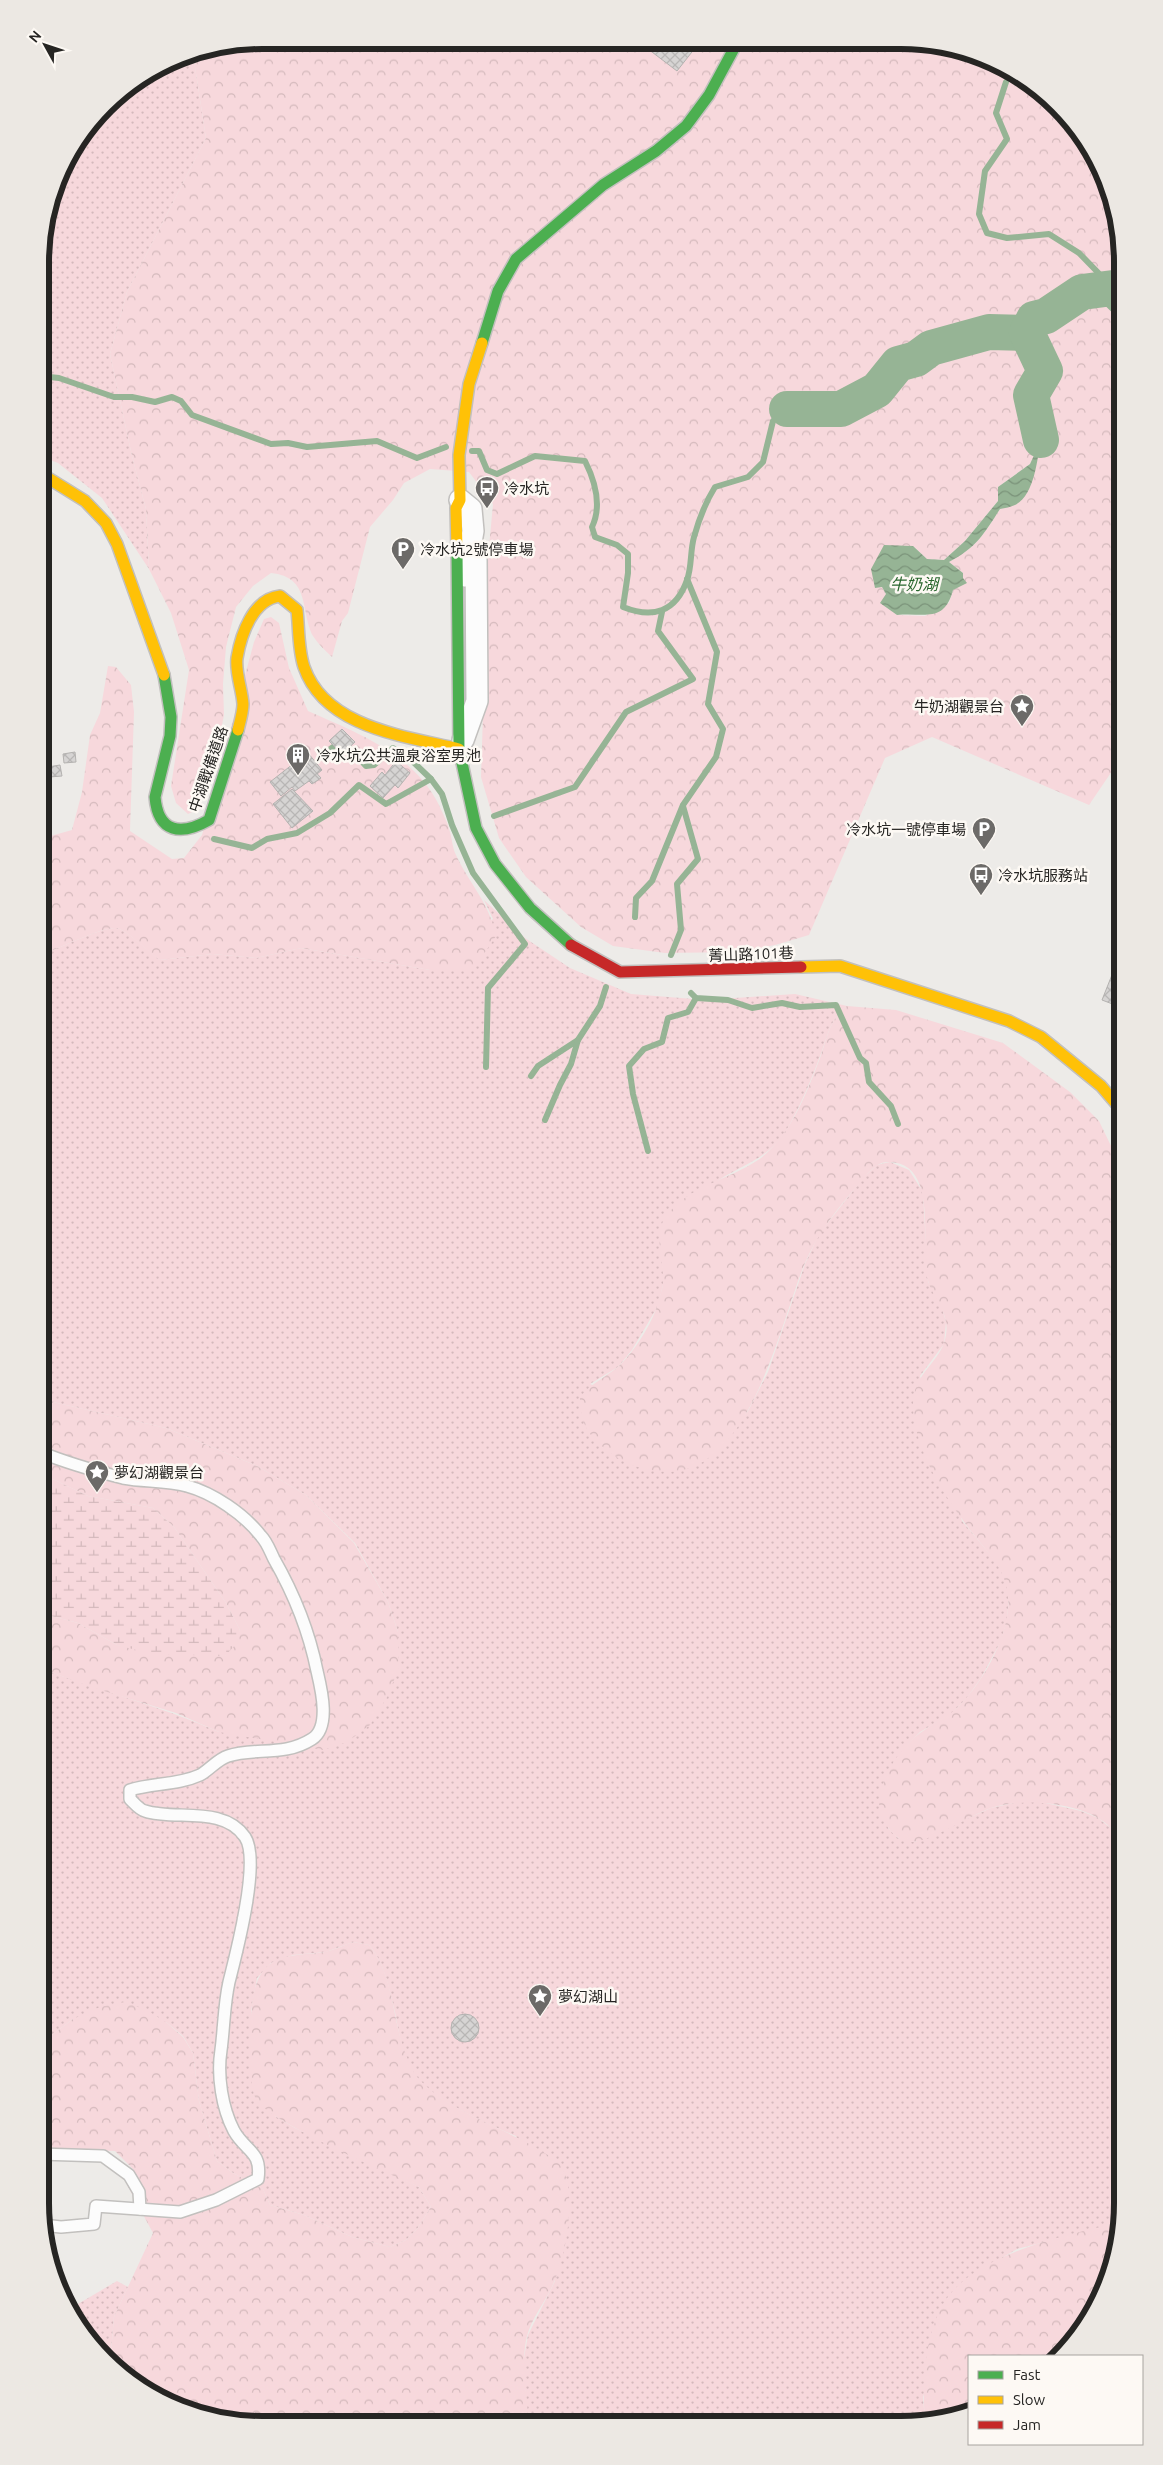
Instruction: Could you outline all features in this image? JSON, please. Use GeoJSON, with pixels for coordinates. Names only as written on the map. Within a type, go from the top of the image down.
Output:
{"type":"FeatureCollection","features":[{"type":"Feature","properties":{"kind":"street","name":"菁山路101巷"},"geometry":{"type":"LineString","coordinates":[[734,49],[709,95],[686,126],[656,151],[603,185],[516,259],[498,291],[469,384],[458,455],[460,500],[456,508],[459,749],[476,828],[495,864],[530,908],[565,942],[620,972],[840,966],[1009,1021],[1041,1037],[1101,1086],[1114,1100]]}},
{"type":"Feature","properties":{"kind":"street","name":"中湖戰備道路"},"geometry":{"type":"LineString","coordinates":[[49,479],[86,502],[106,523],[159,664],[170,699],[170,736],[155,797],[159,818],[168,826],[178,830],[197,828],[209,820],[238,732],[243,704],[237,659],[255,609],[271,596],[280,596],[296,610],[304,667],[314,690],[338,712],[374,727],[459,749]]}},
{"type":"Feature","properties":{"kind":"street"},"geometry":{"type":"LineString","coordinates":[[459,749],[477,701],[478,570],[471,509],[460,500]]}},
{"type":"Feature","properties":{"kind":"street"},"geometry":{"type":"LineString","coordinates":[[460,500],[477,508],[481,538],[478,570]]}},
{"type":"Feature","properties":{"kind":"street"},"geometry":{"type":"LineString","coordinates":[[459,749],[465,695],[465,567],[473,531]]}},
{"type":"Feature","properties":{"kind":"lane"},"geometry":{"type":"LineString","coordinates":[[49,1455],[71,1464],[124,1478],[187,1486],[214,1498],[244,1518],[262,1536],[295,1599],[310,1638],[323,1697],[321,1727],[314,1738],[287,1750],[228,1756],[199,1775],[166,1785],[146,1785],[130,1790],[130,1799],[144,1811],[214,1818],[233,1827],[245,1837],[250,1856],[249,1882],[237,1957],[229,1984],[220,2053],[222,2097],[235,2133],[252,2151],[260,2166],[258,2179],[196,2208],[180,2212],[96,2206],[94,2224],[61,2227],[50,2226]]}},
{"type":"Feature","properties":{"kind":"lane"},"geometry":{"type":"LineString","coordinates":[[49,2154],[103,2156],[129,2175],[139,2192],[140,2209]]}},
{"type":"Feature","properties":{"kind":"green space"},"geometry":{"type":"Polygon","coordinates":[[[248,49],[915,49],[943,53],[970,60],[1008,77],[1031,93],[1061,121],[1086,155],[1103,193],[1110,220],[1114,248],[1114,768],[1089,805],[932,737],[885,758],[809,935],[775,945],[739,952],[665,953],[613,946],[581,927],[526,877],[499,838],[481,777],[488,558],[493,504],[469,472],[430,469],[404,483],[393,500],[370,527],[348,613],[342,621],[332,657],[313,636],[298,588],[293,581],[284,576],[271,573],[253,586],[236,607],[226,647],[223,684],[224,715],[216,755],[196,810],[188,814],[176,803],[171,786],[189,670],[171,613],[149,569],[146,509],[132,456],[110,354],[127,292],[206,138],[194,60],[220,53],[248,49]],[[1040,443],[1030,464],[998,487],[998,501],[965,541],[944,560],[927,559],[913,546],[882,587],[886,594],[888,607],[897,615],[925,616],[949,603],[953,590],[963,578],[963,573],[949,562],[979,540],[1000,509],[1017,504],[1040,443]]]}},
{"type":"Feature","properties":{"kind":"green space"},"geometry":{"type":"Polygon","coordinates":[[[194,60],[206,138],[127,292],[110,354],[132,456],[146,509],[149,569],[102,498],[58,463],[49,460],[49,248],[53,220],[60,193],[77,155],[111,111],[155,77],[194,60]]]}},
{"type":"Feature","properties":{"kind":"green space"},"geometry":{"type":"Polygon","coordinates":[[[271,617],[279,623],[289,668],[308,711],[364,737],[399,758],[428,787],[439,805],[448,826],[456,855],[489,913],[496,936],[477,964],[467,970],[430,970],[301,948],[256,958],[213,954],[160,960],[127,933],[117,928],[110,928],[91,934],[49,951],[49,836],[72,830],[82,792],[90,735],[100,713],[108,666],[116,667],[131,685],[134,712],[130,831],[172,859],[184,858],[202,835],[254,642],[264,619],[271,617]]]}},
{"type":"Feature","properties":{"kind":"green space"},"geometry":{"type":"Polygon","coordinates":[[[484,900],[525,938],[570,968],[631,994],[706,1000],[795,994],[847,1006],[832,1023],[803,1099],[784,1134],[776,1144],[759,1157],[712,1185],[696,1198],[660,1235],[664,1280],[658,1306],[632,1350],[618,1367],[590,1384],[721,1445],[748,1411],[768,1372],[805,1264],[819,1234],[863,1178],[877,1165],[890,1162],[909,1170],[923,1192],[928,1282],[940,1301],[946,1322],[944,1344],[920,1376],[962,1521],[999,1565],[1006,1580],[1009,1595],[1007,1620],[1001,1641],[981,1678],[966,1699],[951,1714],[920,1732],[908,1744],[890,1771],[888,1828],[898,1838],[915,1842],[991,1808],[1018,1802],[1041,1802],[1081,1811],[1098,1818],[1114,1832],[1113,2224],[1017,2249],[976,2273],[958,2287],[923,2397],[924,2415],[527,2416],[523,2364],[528,2335],[555,2281],[516,2136],[477,2119],[449,2103],[436,2095],[417,2078],[408,2063],[402,2046],[386,1977],[379,1960],[369,1945],[353,1942],[326,1952],[293,1955],[271,1963],[257,1978],[251,2011],[275,2116],[295,2128],[419,2187],[431,2207],[417,2229],[406,2240],[390,2247],[352,2237],[304,2215],[270,2205],[263,2189],[233,2173],[217,2161],[199,2101],[193,2053],[183,2036],[166,2022],[73,2019],[49,2037],[49,1671],[175,1714],[219,1732],[398,1632],[388,1602],[355,1543],[306,1495],[257,1466],[166,1428],[49,1401],[49,951],[91,934],[110,928],[117,928],[133,938],[160,960],[213,954],[256,958],[301,948],[430,970],[493,919],[484,900]]]}},
{"type":"Feature","properties":{"kind":"green space"},"geometry":{"type":"Polygon","coordinates":[[[847,1006],[896,1010],[1003,1043],[1070,1092],[1099,1121],[1112,1148],[1114,1170],[1114,1832],[1100,1819],[1070,1807],[1054,1804],[1020,1803],[991,1808],[929,1838],[912,1842],[896,1836],[884,1822],[880,1811],[881,1789],[898,1755],[915,1737],[957,1708],[982,1676],[994,1655],[1003,1633],[1008,1604],[1004,1577],[998,1565],[962,1519],[937,1480],[923,1451],[914,1420],[914,1395],[921,1378],[936,1358],[944,1343],[946,1323],[927,1277],[924,1208],[921,1190],[915,1175],[904,1165],[888,1162],[875,1167],[843,1203],[822,1231],[805,1263],[771,1359],[756,1395],[737,1427],[715,1453],[689,1468],[657,1471],[643,1468],[624,1462],[613,1455],[594,1439],[583,1421],[580,1397],[624,1361],[642,1337],[655,1311],[663,1284],[660,1232],[665,1218],[674,1207],[696,1191],[746,1167],[762,1157],[776,1144],[803,1100],[832,1023],[847,1006]]]}},
{"type":"Feature","properties":{"kind":"green space"},"geometry":{"type":"Polygon","coordinates":[[[49,1401],[166,1428],[257,1466],[306,1495],[354,1543],[388,1602],[398,1632],[399,1668],[387,1697],[370,1725],[347,1742],[323,1750],[219,1732],[176,1713],[91,1687],[49,1671],[49,1615],[78,1623],[117,1645],[225,1656],[240,1630],[226,1603],[174,1527],[153,1508],[88,1496],[49,1477],[49,1401]]]}},
{"type":"Feature","properties":{"kind":"green space"},"geometry":{"type":"Polygon","coordinates":[[[49,1477],[88,1496],[153,1508],[174,1527],[226,1603],[240,1630],[236,1644],[225,1656],[152,1654],[117,1645],[78,1623],[49,1615],[49,1477]]]}},
{"type":"Feature","properties":{"kind":"green space"},"geometry":{"type":"Polygon","coordinates":[[[353,1942],[369,1945],[378,1958],[389,1986],[403,2047],[418,2078],[444,2100],[459,2109],[524,2141],[553,2158],[564,2171],[568,2186],[569,2220],[563,2255],[551,2289],[529,2329],[525,2347],[524,2369],[528,2416],[248,2416],[220,2412],[193,2405],[155,2388],[111,2354],[114,2317],[153,2233],[125,2181],[134,2170],[115,2151],[49,2148],[49,2037],[73,2019],[100,2007],[125,2002],[146,2010],[166,2022],[183,2037],[193,2053],[199,2101],[217,2161],[233,2173],[263,2189],[270,2205],[304,2215],[352,2237],[390,2247],[406,2240],[417,2229],[431,2207],[419,2187],[331,2146],[282,2120],[265,2109],[256,2099],[253,2092],[250,2061],[251,2012],[258,1980],[267,1967],[279,1959],[332,1950],[353,1942]]]}},
{"type":"Feature","properties":{"kind":"green space"},"geometry":{"type":"Polygon","coordinates":[[[1113,2224],[1107,2258],[1098,2285],[1086,2310],[1061,2344],[1051,2355],[968,2355],[968,2406],[925,2415],[924,2378],[931,2333],[942,2306],[956,2288],[975,2272],[997,2260],[1049,2240],[1113,2224]]]}},
{"type":"Feature","properties":{"kind":"green space"},"geometry":{"type":"Polygon","coordinates":[[[117,2281],[128,2287],[114,2317],[111,2354],[86,2323],[78,2304],[117,2281]]]}},
{"type":"Feature","properties":{"kind":"water","name":"牛奶湖"},"geometry":{"type":"Polygon","coordinates":[[[1041,440],[1034,476],[1022,500],[1015,505],[1000,509],[979,540],[949,562],[963,573],[963,578],[967,583],[953,590],[944,608],[932,614],[897,615],[880,603],[886,594],[882,587],[875,588],[871,569],[884,545],[913,546],[927,559],[944,560],[965,541],[998,501],[998,487],[1030,464],[1041,440]]]}},
{"type":"Feature","properties":{"kind":"building"},"geometry":{"type":"Polygon","coordinates":[[[648,49],[694,49],[677,71],[648,49]]]}},
{"type":"Feature","properties":{"kind":"building"},"geometry":{"type":"Polygon","coordinates":[[[342,729],[355,742],[342,754],[329,741],[342,729]]]}},
{"type":"Feature","properties":{"kind":"building"},"geometry":{"type":"Polygon","coordinates":[[[75,752],[76,762],[64,763],[63,754],[75,752]]]}},
{"type":"Feature","properties":{"kind":"building"},"geometry":{"type":"Polygon","coordinates":[[[308,753],[322,770],[317,774],[302,757],[308,753]]]}},
{"type":"Feature","properties":{"kind":"building","name":"冷水坑公共溫泉浴室男池"},"geometry":{"type":"Polygon","coordinates":[[[302,757],[321,778],[312,784],[309,781],[295,791],[292,787],[281,796],[270,782],[302,757]]]}},
{"type":"Feature","properties":{"kind":"building"},"geometry":{"type":"Polygon","coordinates":[[[396,761],[410,773],[398,788],[395,785],[383,798],[370,786],[382,772],[385,775],[396,761]]]}},
{"type":"Feature","properties":{"kind":"building"},"geometry":{"type":"Polygon","coordinates":[[[60,765],[62,776],[49,777],[49,767],[60,765]]]}},
{"type":"Feature","properties":{"kind":"building"},"geometry":{"type":"Polygon","coordinates":[[[292,789],[313,811],[292,828],[273,804],[292,789]]]}},
{"type":"Feature","properties":{"kind":"building"},"geometry":{"type":"Polygon","coordinates":[[[1114,970],[1114,1005],[1102,1000],[1114,970]]]}},
{"type":"Feature","properties":{"kind":"building"},"geometry":{"type":"Polygon","coordinates":[[[465,2014],[475,2018],[479,2028],[475,2038],[465,2042],[455,2038],[451,2028],[455,2018],[465,2014]]]}},
{"type":"Feature","properties":{"kind":"waterway"},"geometry":{"type":"LineString","coordinates":[[1006,82],[996,113],[1007,139],[985,171],[979,214],[987,233],[1007,238],[1049,234],[1079,253],[1113,288]]}},
{"type":"Feature","properties":{"kind":"waterway"},"geometry":{"type":"LineString","coordinates":[[1041,440],[1031,395],[1045,371],[1027,333],[1034,319],[1046,316],[1082,292],[1114,289]]}},
{"type":"Feature","properties":{"kind":"waterway"},"geometry":{"type":"LineString","coordinates":[[787,409],[841,409],[877,390],[898,364],[916,359],[931,348],[989,332],[1027,333]]}},
{"type":"Feature","properties":{"kind":"waterway"},"geometry":{"type":"LineString","coordinates":[[49,377],[59,378],[114,397],[132,397],[155,402],[172,397],[181,401],[192,415],[271,444],[288,443],[307,447],[377,441],[417,458],[446,447]]}},
{"type":"Feature","properties":{"kind":"waterway"},"geometry":{"type":"LineString","coordinates":[[472,451],[479,451],[487,470],[497,474],[535,456],[585,461],[592,477],[596,494],[597,511],[592,527],[595,537],[617,545],[628,554],[628,573],[623,607],[634,611],[654,612],[670,606],[682,591],[689,575],[693,542],[700,517],[715,487],[748,477],[763,462],[773,421],[787,409]]}},
{"type":"Feature","properties":{"kind":"waterway"},"geometry":{"type":"LineString","coordinates":[[635,917],[636,898],[652,881],[683,805],[716,757],[723,729],[708,704],[717,652],[687,579]]}},
{"type":"Feature","properties":{"kind":"waterway"},"geometry":{"type":"LineString","coordinates":[[494,816],[575,787],[626,712],[693,679],[658,631],[662,612]]}},
{"type":"Feature","properties":{"kind":"waterway"},"geometry":{"type":"LineString","coordinates":[[324,754],[342,740],[366,766],[374,765],[393,748],[407,756],[431,779],[442,794],[452,825],[473,873],[525,944],[488,988],[486,1067]]}},
{"type":"Feature","properties":{"kind":"waterway"},"geometry":{"type":"LineString","coordinates":[[214,839],[252,848],[267,839],[297,833],[330,813],[359,785],[386,804],[431,779]]}},
{"type":"Feature","properties":{"kind":"waterway"},"geometry":{"type":"LineString","coordinates":[[671,955],[681,930],[677,884],[698,859],[683,806]]}},
{"type":"Feature","properties":{"kind":"waterway"},"geometry":{"type":"LineString","coordinates":[[545,1120],[571,1064],[578,1040],[600,1006],[606,987]]}},
{"type":"Feature","properties":{"kind":"waterway"},"geometry":{"type":"LineString","coordinates":[[691,993],[696,998],[728,1000],[752,1008],[782,1003],[800,1007],[836,1005],[860,1058],[866,1063],[869,1082],[891,1106],[898,1124]]}},
{"type":"Feature","properties":{"kind":"waterway"},"geometry":{"type":"LineString","coordinates":[[648,1151],[633,1094],[629,1066],[644,1049],[662,1042],[668,1018],[688,1012],[696,998]]}},
{"type":"Feature","properties":{"kind":"waterway"},"geometry":{"type":"LineString","coordinates":[[531,1076],[538,1066],[578,1040]]}},
{"type":"Feature","properties":{"kind":"traffic: fast"},"geometry":{"type":"LineString","coordinates":[[482,343],[498,291],[516,259],[603,185],[656,151],[686,126],[709,95],[734,49]]}},
{"type":"Feature","properties":{"kind":"traffic: fast"},"geometry":{"type":"LineString","coordinates":[[457,551],[459,749],[476,828],[495,864],[530,908],[571,945]]}},
{"type":"Feature","properties":{"kind":"traffic: fast"},"geometry":{"type":"LineString","coordinates":[[164,675],[171,717],[170,736],[155,797],[157,809],[166,824],[180,829],[199,825],[209,820],[238,730]]}},
{"type":"Feature","properties":{"kind":"traffic: slow"},"geometry":{"type":"LineString","coordinates":[[457,551],[456,508],[460,500],[459,455],[469,384],[482,343]]}},
{"type":"Feature","properties":{"kind":"traffic: slow"},"geometry":{"type":"LineString","coordinates":[[49,479],[85,501],[106,523],[117,544],[164,675]]}},
{"type":"Feature","properties":{"kind":"traffic: slow"},"geometry":{"type":"LineString","coordinates":[[238,730],[243,704],[237,658],[245,629],[262,604],[280,596],[297,610],[304,667],[314,688],[329,704],[369,726],[459,749]]}},
{"type":"Feature","properties":{"kind":"traffic: slow"},"geometry":{"type":"LineString","coordinates":[[801,967],[840,966],[1009,1021],[1041,1037],[1101,1086],[1114,1101]]}},
{"type":"Feature","properties":{"kind":"traffic: jam"},"geometry":{"type":"LineString","coordinates":[[571,945],[620,972],[801,967]]}},
{"type":"Feature","properties":{"kind":"place","name":"冷水坑"},"geometry":{"type":"Point","coordinates":[487,509]}},
{"type":"Feature","properties":{"kind":"place","name":"冷水坑2號停車場"},"geometry":{"type":"Point","coordinates":[403,570]}},
{"type":"Feature","properties":{"kind":"place","name":"牛奶湖觀景台"},"geometry":{"type":"Point","coordinates":[1022,727]}},
{"type":"Feature","properties":{"kind":"place","name":"冷水坑公共溫泉浴室男池"},"geometry":{"type":"Point","coordinates":[298,776]}},
{"type":"Feature","properties":{"kind":"place","name":"冷水坑一號停車場"},"geometry":{"type":"Point","coordinates":[984,850]}},
{"type":"Feature","properties":{"kind":"place","name":"冷水坑服務站"},"geometry":{"type":"Point","coordinates":[981,896]}},
{"type":"Feature","properties":{"kind":"place","name":"夢幻湖觀景台"},"geometry":{"type":"Point","coordinates":[97,1493]}},
{"type":"Feature","properties":{"kind":"place","name":"夢幻湖山"},"geometry":{"type":"Point","coordinates":[540,2017]}}]}
